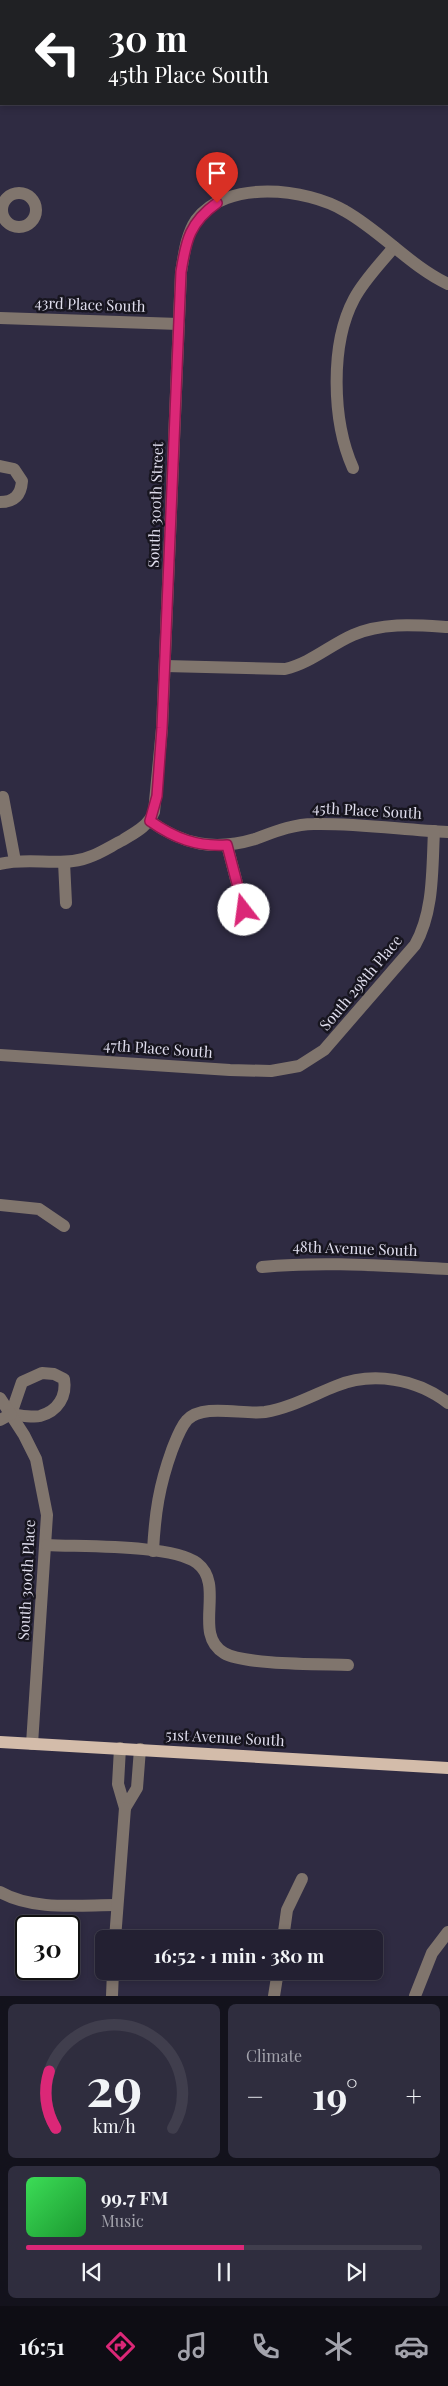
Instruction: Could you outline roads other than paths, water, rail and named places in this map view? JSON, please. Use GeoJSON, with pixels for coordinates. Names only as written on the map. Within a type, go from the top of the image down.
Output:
{"type":"FeatureCollection","features":[{"type":"Feature","properties":{"kind":"main road","name":"51st Avenue South"},"geometry":{"type":"LineString","coordinates":[[0,1742],[448,1768]]}},
{"type":"Feature","properties":{"kind":"street","name":"South 300th Street"},"geometry":{"type":"LineString","coordinates":[[150,821],[158,786],[165,666],[181,272],[190,232],[196,220],[217,203],[241,194],[257,192],[297,195],[344,210],[426,272],[448,284]]}},
{"type":"Feature","properties":{"kind":"street"},"geometry":{"type":"LineString","coordinates":[[353,468],[344,444],[338,411],[340,336],[355,296],[394,246]]}},
{"type":"Feature","properties":{"kind":"street","name":"43rd Place South"},"geometry":{"type":"LineString","coordinates":[[0,318],[179,324]]}},
{"type":"Feature","properties":{"kind":"street"},"geometry":{"type":"LineString","coordinates":[[0,466],[14,469],[22,481],[21,488],[13,500],[0,502]]}},
{"type":"Feature","properties":{"kind":"street"},"geometry":{"type":"LineString","coordinates":[[165,666],[285,669],[302,664],[353,635],[374,628],[398,625],[448,626]]}},
{"type":"Feature","properties":{"kind":"street"},"geometry":{"type":"LineString","coordinates":[[3,797],[15,861]]}},
{"type":"Feature","properties":{"kind":"street"},"geometry":{"type":"LineString","coordinates":[[0,864],[15,861],[64,862],[93,856],[134,834],[150,821]]}},
{"type":"Feature","properties":{"kind":"street","name":"45th Place South"},"geometry":{"type":"LineString","coordinates":[[150,821],[184,840],[204,845],[227,845],[307,824],[448,832]]}},
{"type":"Feature","properties":{"kind":"street","name":"South 298th Place"},"geometry":{"type":"LineString","coordinates":[[312,1059],[334,1040],[404,959],[420,935],[428,902],[434,831]]}},
{"type":"Feature","properties":{"kind":"street"},"geometry":{"type":"LineString","coordinates":[[227,845],[244,910]]}},
{"type":"Feature","properties":{"kind":"street"},"geometry":{"type":"LineString","coordinates":[[64,862],[66,903]]}},
{"type":"Feature","properties":{"kind":"street","name":"47th Place South"},"geometry":{"type":"LineString","coordinates":[[0,1055],[246,1070],[287,1069],[312,1059]]}},
{"type":"Feature","properties":{"kind":"street"},"geometry":{"type":"LineString","coordinates":[[0,1205],[39,1209],[64,1226]]}},
{"type":"Feature","properties":{"kind":"street","name":"48th Avenue South"},"geometry":{"type":"LineString","coordinates":[[262,1267],[288,1263],[327,1262],[448,1269]]}},
{"type":"Feature","properties":{"kind":"street"},"geometry":{"type":"LineString","coordinates":[[42,1372],[54,1374],[64,1379],[66,1390],[60,1404],[40,1416],[6,1417],[22,1382],[42,1372]]}},
{"type":"Feature","properties":{"kind":"street"},"geometry":{"type":"LineString","coordinates":[[153,1551],[156,1506],[160,1484],[180,1430],[195,1414],[207,1411],[268,1411],[338,1385],[373,1378],[418,1386],[448,1403]]}},
{"type":"Feature","properties":{"kind":"street","name":"South 300th Place"},"geometry":{"type":"LineString","coordinates":[[0,1398],[6,1417],[36,1459],[42,1479],[47,1515],[47,1545],[32,1744]]}},
{"type":"Feature","properties":{"kind":"street"},"geometry":{"type":"LineString","coordinates":[[47,1545],[175,1554],[196,1563],[205,1574],[210,1586],[210,1636],[217,1648],[222,1652],[246,1659],[348,1665]]}},
{"type":"Feature","properties":{"kind":"street"},"geometry":{"type":"LineString","coordinates":[[115,1930],[125,1808],[118,1784],[120,1748]]}},
{"type":"Feature","properties":{"kind":"street"},"geometry":{"type":"LineString","coordinates":[[125,1808],[138,1788],[140,1750]]}},
{"type":"Feature","properties":{"kind":"street"},"geometry":{"type":"LineString","coordinates":[[284,1930],[287,1910],[302,1879]]}},
{"type":"Feature","properties":{"kind":"street"},"geometry":{"type":"LineString","coordinates":[[0,1892],[17,1899],[34,1902],[116,1905]]}},
{"type":"Feature","properties":{"kind":"street"},"geometry":{"type":"LineString","coordinates":[[415,1996],[432,1953],[448,1932]]}},
{"type":"Feature","properties":{"kind":"street"},"geometry":{"type":"LineString","coordinates":[[112,1996],[113,1980]]}},
{"type":"Feature","properties":{"kind":"street"},"geometry":{"type":"LineString","coordinates":[[274,1996],[277,1980]]}}]}
